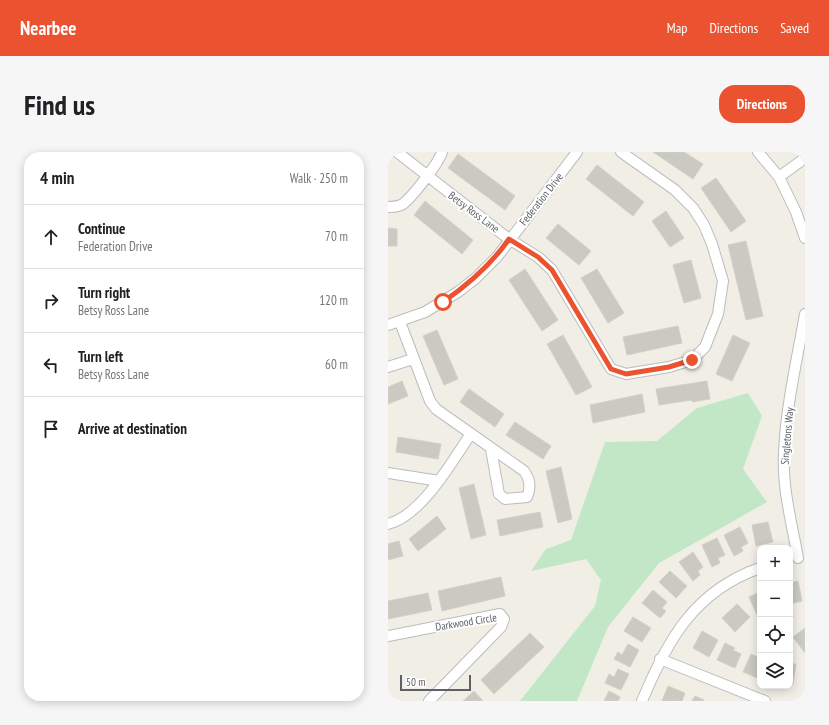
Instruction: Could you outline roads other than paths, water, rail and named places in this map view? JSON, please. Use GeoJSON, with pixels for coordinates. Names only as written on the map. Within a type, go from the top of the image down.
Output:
{"type":"FeatureCollection","features":[{"type":"Feature","properties":{"kind":"street","name":"Betsy Ross Lane"},"geometry":{"type":"LineString","coordinates":[[397,152],[509,239],[538,257],[552,270],[611,369],[626,374],[669,367],[692,360],[705,347],[718,314],[723,281],[712,244],[704,225],[684,198],[621,152]]}},
{"type":"Feature","properties":{"kind":"street"},"geometry":{"type":"LineString","coordinates":[[388,207],[396,207],[403,204],[427,176],[442,152]]}},
{"type":"Feature","properties":{"kind":"street","name":"Federation Drive"},"geometry":{"type":"LineString","coordinates":[[388,325],[425,312],[458,292],[497,257],[509,239],[577,152]]}},
{"type":"Feature","properties":{"kind":"street"},"geometry":{"type":"LineString","coordinates":[[758,152],[779,177],[796,212],[805,238]]}},
{"type":"Feature","properties":{"kind":"street"},"geometry":{"type":"LineString","coordinates":[[779,177],[805,158]]}},
{"type":"Feature","properties":{"kind":"street","name":"Singletons Way"},"geometry":{"type":"LineString","coordinates":[[798,558],[786,489],[784,453],[786,425],[805,314]]}},
{"type":"Feature","properties":{"kind":"street"},"geometry":{"type":"LineString","coordinates":[[400,322],[430,401],[436,409],[470,435],[492,448],[524,471],[528,476],[530,490],[527,497],[505,499],[499,494],[492,448]]}},
{"type":"Feature","properties":{"kind":"street"},"geometry":{"type":"LineString","coordinates":[[388,367],[413,359]]}},
{"type":"Feature","properties":{"kind":"street"},"geometry":{"type":"LineString","coordinates":[[388,524],[399,521],[432,491],[470,435]]}},
{"type":"Feature","properties":{"kind":"street"},"geometry":{"type":"LineString","coordinates":[[388,473],[439,481]]}},
{"type":"Feature","properties":{"kind":"street"},"geometry":{"type":"LineString","coordinates":[[642,701],[660,659],[671,638],[699,605],[735,579],[757,569]]}},
{"type":"Feature","properties":{"kind":"street","name":"Darkwood Circle"},"geometry":{"type":"LineString","coordinates":[[388,636],[500,614],[504,619],[501,628],[429,701]]}},
{"type":"Feature","properties":{"kind":"street"},"geometry":{"type":"LineString","coordinates":[[660,659],[765,701]]}}]}
